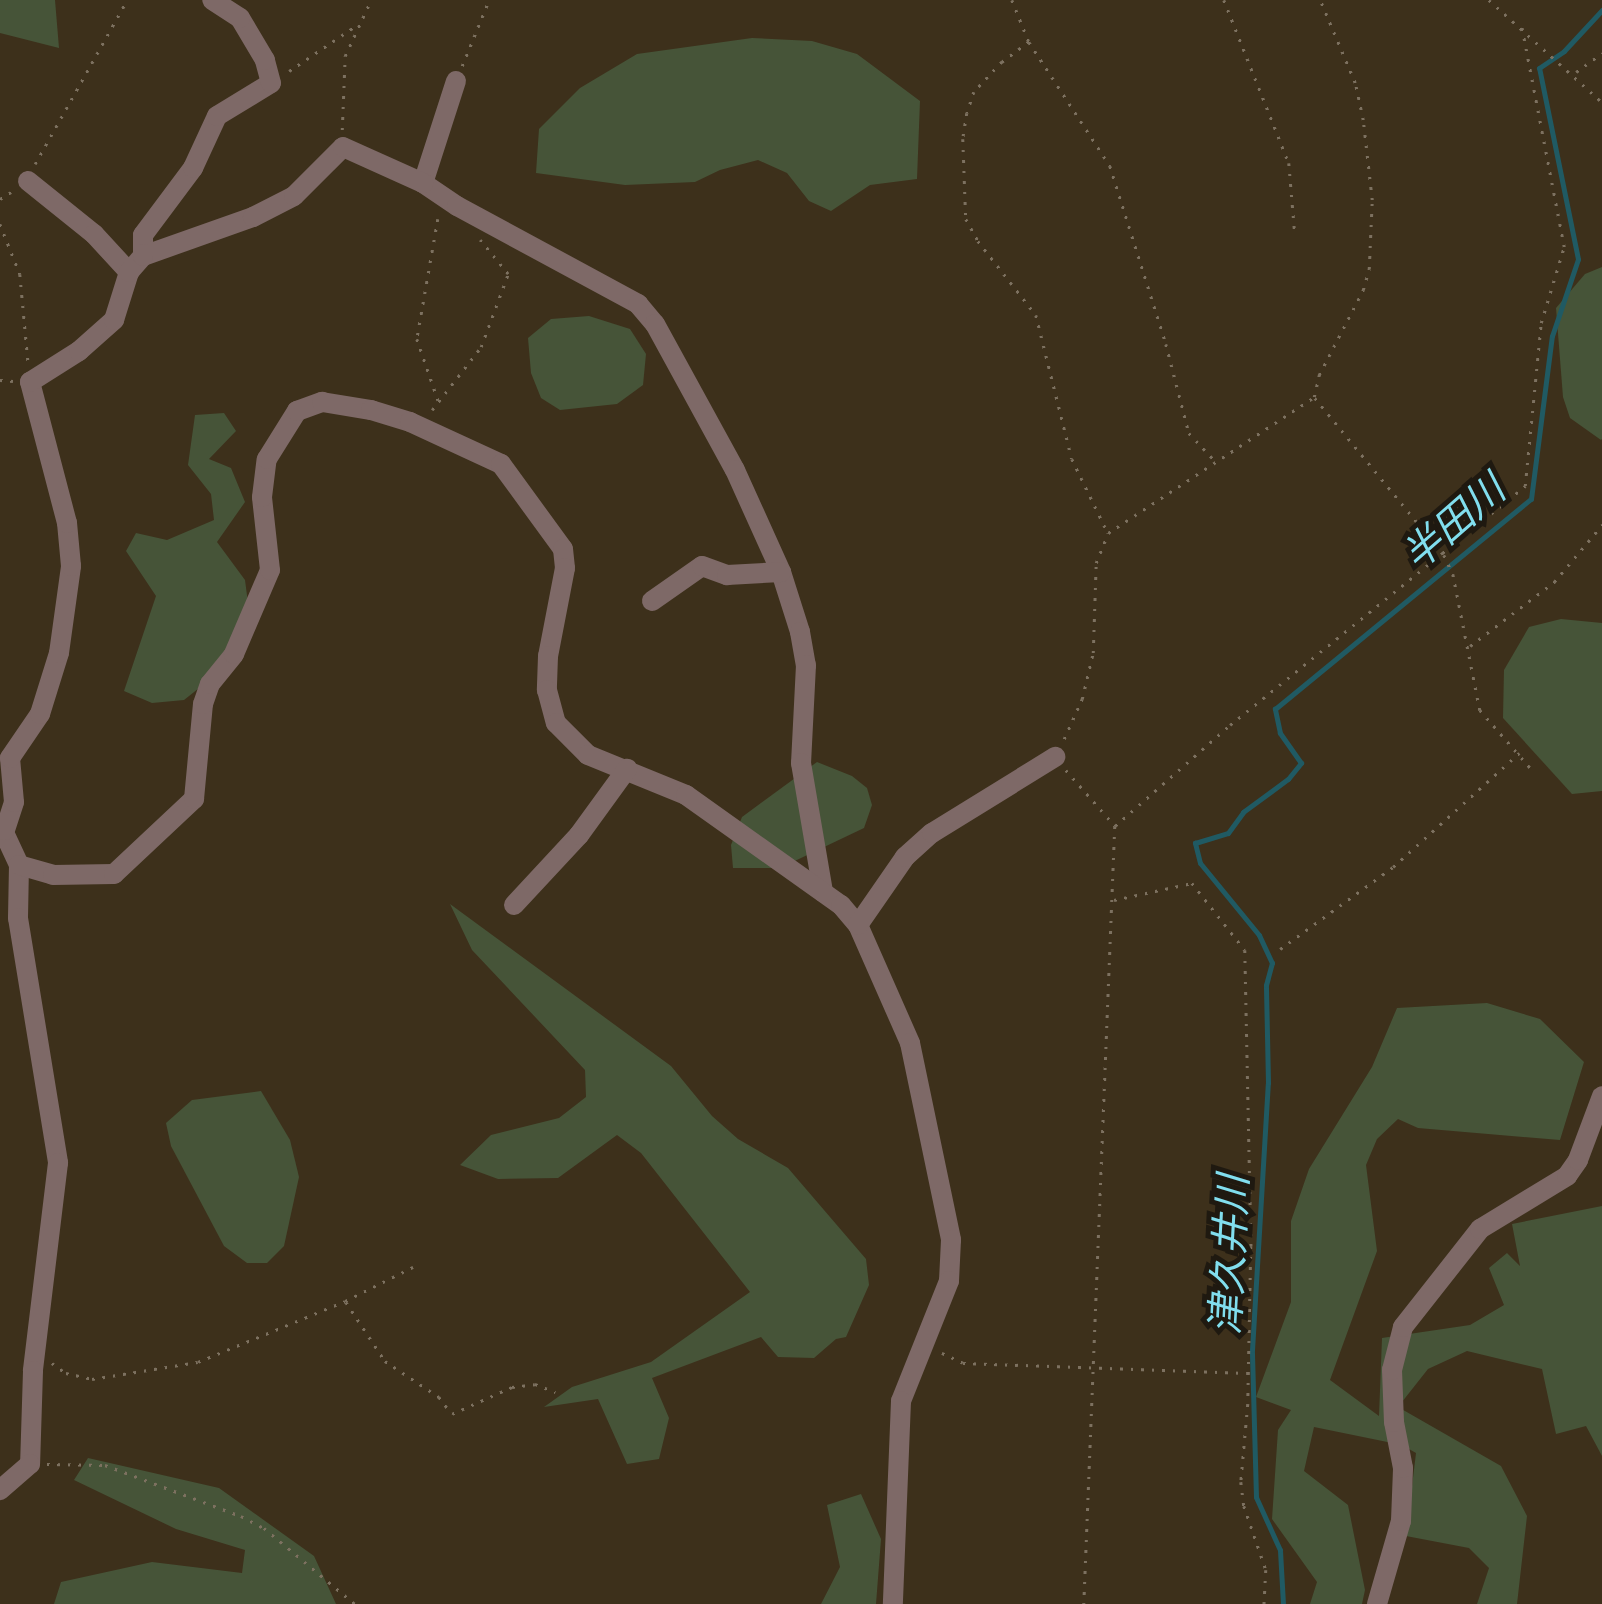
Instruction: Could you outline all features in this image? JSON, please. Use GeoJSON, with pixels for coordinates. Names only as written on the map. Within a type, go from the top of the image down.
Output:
{"type":"FeatureCollection","features":[{"type":"Feature","properties":{"kind":"street"},"geometry":{"type":"LineString","coordinates":[[0,1490],[30,1464],[35,1350],[58,1164],[18,918],[19,865],[2,827],[14,802],[10,758],[40,714],[59,653],[71,566],[67,522],[30,382],[79,351],[114,320],[143,234],[193,168],[216,116],[271,83],[266,60],[240,18],[212,0]]}},
{"type":"Feature","properties":{"kind":"street"},"geometry":{"type":"LineString","coordinates":[[423,183],[456,81]]}},
{"type":"Feature","properties":{"kind":"street"},"geometry":{"type":"LineString","coordinates":[[136,264],[254,217],[294,196],[343,147],[423,183],[443,198],[638,304],[655,324],[712,423],[781,572],[806,665],[801,763],[823,892]]}},
{"type":"Feature","properties":{"kind":"street"},"geometry":{"type":"LineString","coordinates":[[28,181],[136,264]]}},
{"type":"Feature","properties":{"kind":"street"},"geometry":{"type":"LineString","coordinates":[[19,865],[53,875],[92,878],[114,874],[194,799],[207,694],[252,620],[270,570],[262,497],[266,459],[297,411],[311,404],[346,404],[420,426],[501,464],[555,532],[565,568],[548,656],[547,690],[556,722],[588,755],[686,795],[823,892],[858,925],[910,1044],[951,1240],[950,1281],[900,1401],[901,1492],[893,1604]]}},
{"type":"Feature","properties":{"kind":"street"},"geometry":{"type":"LineString","coordinates":[[652,601],[702,566],[727,575],[781,572]]}},
{"type":"Feature","properties":{"kind":"street"},"geometry":{"type":"LineString","coordinates":[[858,925],[894,872],[932,833],[1054,757]]}},
{"type":"Feature","properties":{"kind":"street"},"geometry":{"type":"LineString","coordinates":[[514,905],[579,836],[627,769]]}},
{"type":"Feature","properties":{"kind":"street"},"geometry":{"type":"LineString","coordinates":[[1377,1604],[1402,1521],[1403,1468],[1394,1422],[1392,1370],[1403,1327],[1480,1229],[1567,1176],[1578,1160],[1602,1096]]}},
{"type":"Feature","properties":{"kind":"path"},"geometry":{"type":"LineString","coordinates":[[28,181],[127,0]]}},
{"type":"Feature","properties":{"kind":"path"},"geometry":{"type":"LineString","coordinates":[[343,147],[340,103],[346,56],[372,0]]}},
{"type":"Feature","properties":{"kind":"path"},"geometry":{"type":"LineString","coordinates":[[456,81],[489,0]]}},
{"type":"Feature","properties":{"kind":"path"},"geometry":{"type":"LineString","coordinates":[[1012,0],[1029,42],[1110,166],[1166,344],[1188,433],[1215,462]]}},
{"type":"Feature","properties":{"kind":"path"},"geometry":{"type":"LineString","coordinates":[[1224,0],[1289,162],[1295,234]]}},
{"type":"Feature","properties":{"kind":"path"},"geometry":{"type":"LineString","coordinates":[[1084,1604],[1115,826],[1054,757],[1086,684],[1093,653],[1096,563],[1108,533],[1314,397],[1318,375],[1363,290],[1372,242],[1369,164],[1355,82],[1320,0]]}},
{"type":"Feature","properties":{"kind":"path"},"geometry":{"type":"LineString","coordinates":[[1489,0],[1521,24],[1602,102]]}},
{"type":"Feature","properties":{"kind":"path"},"geometry":{"type":"LineString","coordinates":[[271,83],[359,24]]}},
{"type":"Feature","properties":{"kind":"path"},"geometry":{"type":"LineString","coordinates":[[1115,826],[1230,724],[1444,556],[1524,486],[1541,324],[1564,247],[1521,24]]}},
{"type":"Feature","properties":{"kind":"path"},"geometry":{"type":"LineString","coordinates":[[1029,42],[990,74],[970,102],[962,139],[966,219],[978,242],[1036,315],[1072,459],[1108,533]]}},
{"type":"Feature","properties":{"kind":"path"},"geometry":{"type":"LineString","coordinates":[[1574,72],[1602,53]]}},
{"type":"Feature","properties":{"kind":"path"},"geometry":{"type":"LineString","coordinates":[[439,402],[418,338],[443,198]]}},
{"type":"Feature","properties":{"kind":"path"},"geometry":{"type":"LineString","coordinates":[[420,426],[480,347],[508,274],[478,237],[483,220]]}},
{"type":"Feature","properties":{"kind":"path"},"geometry":{"type":"LineString","coordinates":[[0,224],[20,274],[30,382]]}},
{"type":"Feature","properties":{"kind":"path"},"geometry":{"type":"LineString","coordinates":[[1314,397],[1444,556],[1454,574],[1480,710],[1533,770]]}},
{"type":"Feature","properties":{"kind":"path"},"geometry":{"type":"LineString","coordinates":[[1469,647],[1554,582],[1602,525]]}},
{"type":"Feature","properties":{"kind":"path"},"geometry":{"type":"LineString","coordinates":[[1280,948],[1394,867],[1520,752]]}},
{"type":"Feature","properties":{"kind":"path"},"geometry":{"type":"LineString","coordinates":[[1112,900],[1192,883],[1245,950],[1251,1170],[1248,1373],[1241,1482],[1244,1506],[1266,1570],[1264,1604]]}},
{"type":"Feature","properties":{"kind":"path"},"geometry":{"type":"LineString","coordinates":[[35,1350],[66,1372],[92,1379],[198,1362],[346,1301],[413,1267]]}},
{"type":"Feature","properties":{"kind":"path"},"geometry":{"type":"LineString","coordinates":[[346,1301],[384,1361],[439,1397],[452,1414],[512,1386],[535,1384],[555,1392]]}},
{"type":"Feature","properties":{"kind":"path"},"geometry":{"type":"LineString","coordinates":[[924,1344],[963,1363],[1248,1373]]}},
{"type":"Feature","properties":{"kind":"path"},"geometry":{"type":"LineString","coordinates":[[30,1464],[105,1465],[241,1516],[264,1528],[355,1604]]}},
{"type":"Feature","properties":{"kind":"green space"},"geometry":{"type":"Polygon","coordinates":[[[0,0],[55,0],[59,48],[0,33],[0,0]]]}},
{"type":"Feature","properties":{"kind":"green space"},"geometry":{"type":"Polygon","coordinates":[[[752,38],[812,41],[857,54],[920,101],[917,179],[870,185],[831,211],[809,201],[787,173],[758,160],[720,170],[695,182],[625,185],[536,173],[539,129],[580,88],[637,54],[752,38]]]}},
{"type":"Feature","properties":{"kind":"green space"},"geometry":{"type":"Polygon","coordinates":[[[1602,267],[1601,440],[1570,418],[1563,397],[1556,308],[1585,274],[1602,267]]]}},
{"type":"Feature","properties":{"kind":"green space"},"geometry":{"type":"Polygon","coordinates":[[[589,316],[630,329],[646,354],[643,385],[617,404],[560,410],[541,398],[531,373],[528,338],[551,319],[589,316]]]}},
{"type":"Feature","properties":{"kind":"green space"},"geometry":{"type":"Polygon","coordinates":[[[224,413],[236,431],[209,459],[231,468],[245,502],[217,542],[245,580],[248,603],[213,677],[184,700],[152,703],[124,691],[156,596],[126,551],[136,533],[167,540],[214,520],[211,494],[188,465],[195,415],[224,413]]]}},
{"type":"Feature","properties":{"kind":"green space"},"geometry":{"type":"Polygon","coordinates":[[[1561,619],[1602,623],[1602,791],[1572,794],[1503,718],[1504,670],[1529,627],[1561,619]]]}},
{"type":"Feature","properties":{"kind":"green space"},"geometry":{"type":"Polygon","coordinates":[[[817,762],[852,776],[867,788],[872,805],[864,828],[780,868],[733,868],[731,845],[742,817],[817,762]]]}},
{"type":"Feature","properties":{"kind":"green space"},"geometry":{"type":"Polygon","coordinates":[[[450,904],[671,1066],[712,1116],[738,1139],[788,1168],[866,1259],[869,1285],[846,1337],[836,1339],[814,1358],[778,1357],[761,1337],[652,1378],[669,1418],[659,1459],[627,1464],[598,1399],[544,1407],[572,1387],[651,1362],[750,1292],[641,1153],[617,1135],[558,1178],[498,1179],[460,1165],[491,1135],[559,1118],[586,1097],[585,1070],[472,950],[450,904]]]}},
{"type":"Feature","properties":{"kind":"green space"},"geometry":{"type":"Polygon","coordinates":[[[1487,1003],[1540,1019],[1584,1062],[1560,1140],[1418,1128],[1398,1119],[1377,1139],[1366,1165],[1377,1251],[1330,1380],[1379,1416],[1382,1338],[1470,1325],[1504,1305],[1489,1268],[1507,1253],[1520,1266],[1512,1224],[1602,1206],[1602,1456],[1586,1426],[1556,1434],[1542,1369],[1467,1351],[1428,1369],[1398,1407],[1501,1466],[1527,1516],[1517,1604],[1477,1604],[1489,1568],[1469,1548],[1406,1536],[1416,1453],[1402,1445],[1314,1427],[1304,1471],[1348,1505],[1365,1590],[1362,1604],[1310,1604],[1317,1582],[1272,1519],[1278,1430],[1291,1410],[1256,1397],[1291,1302],[1291,1221],[1309,1169],[1372,1067],[1397,1008],[1487,1003]]]}},
{"type":"Feature","properties":{"kind":"green space"},"geometry":{"type":"Polygon","coordinates":[[[261,1091],[290,1140],[299,1177],[284,1246],[267,1263],[247,1263],[224,1246],[171,1146],[166,1123],[192,1100],[261,1091]]]}},
{"type":"Feature","properties":{"kind":"green space"},"geometry":{"type":"Polygon","coordinates":[[[88,1458],[219,1488],[314,1556],[336,1604],[54,1604],[61,1582],[152,1562],[242,1573],[245,1550],[176,1529],[74,1480],[88,1458]]]}},
{"type":"Feature","properties":{"kind":"green space"},"geometry":{"type":"Polygon","coordinates":[[[861,1494],[881,1539],[876,1604],[821,1604],[840,1567],[827,1505],[861,1494]]]}},
{"type":"Feature","properties":{"kind":"waterway","name":"半田川"},"geometry":{"type":"LineString","coordinates":[[1283,1604],[1280,1550],[1256,1497],[1252,1350],[1268,1083],[1266,985],[1272,963],[1259,935],[1200,863],[1195,843],[1228,833],[1243,812],[1288,779],[1301,763],[1280,733],[1275,709],[1531,499],[1552,336],[1578,259],[1539,68],[1564,51],[1602,10]]}},
{"type":"Feature","properties":{"kind":"water label","name":"津久井川"},"geometry":{"type":"Point","coordinates":[1230,1255]}}]}
